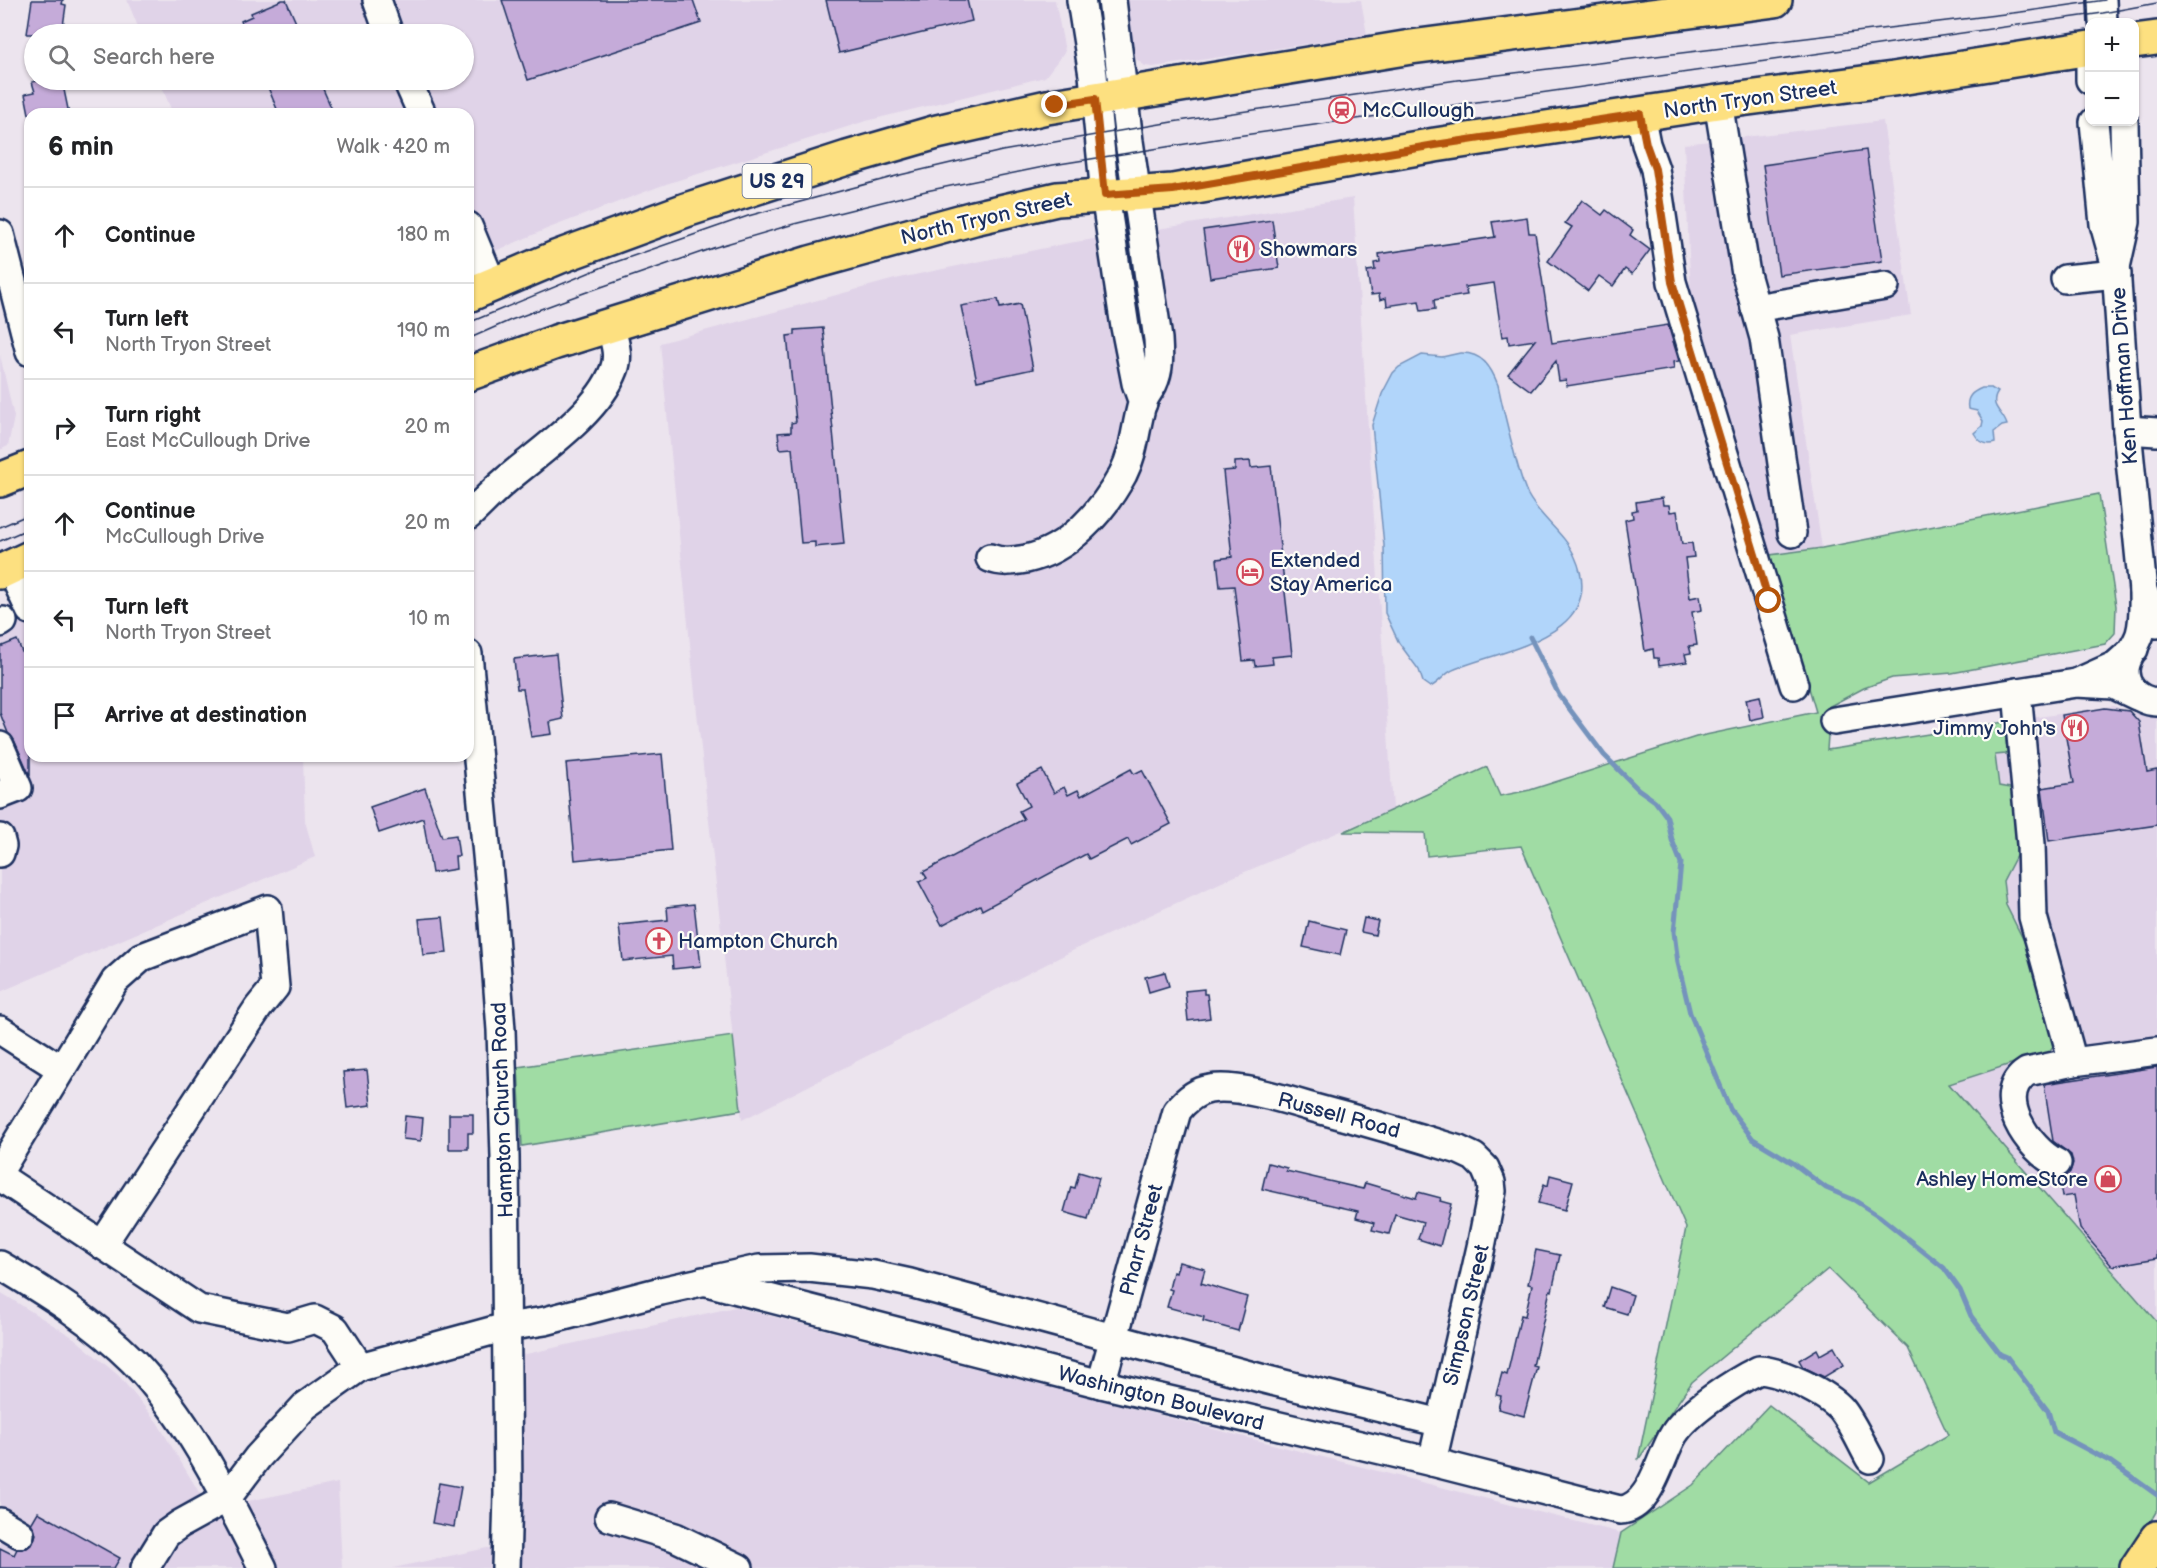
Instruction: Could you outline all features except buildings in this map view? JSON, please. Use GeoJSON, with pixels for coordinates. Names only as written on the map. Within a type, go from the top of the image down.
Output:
{"type":"FeatureCollection","features":[{"type":"Feature","properties":{"kind":"main road","name":"US 29"},"geometry":{"type":"LineString","coordinates":[[480,290],[647,224],[847,158],[937,132],[1047,107],[1411,47],[1775,0]]}},
{"type":"Feature","properties":{"kind":"main road"},"geometry":{"type":"LineString","coordinates":[[2139,40],[2157,38]]}},
{"type":"Feature","properties":{"kind":"main road","name":"North Tryon Street"},"geometry":{"type":"LineString","coordinates":[[474,372],[556,342],[810,263],[974,218],[1056,199],[1173,190],[1424,147],[2085,49]]}},
{"type":"Feature","properties":{"kind":"main road"},"geometry":{"type":"LineString","coordinates":[[0,480],[24,470]]}},
{"type":"Feature","properties":{"kind":"main road"},"geometry":{"type":"LineString","coordinates":[[2137,1568],[2157,1538]]}},
{"type":"Feature","properties":{"kind":"street"},"geometry":{"type":"LineString","coordinates":[[377,0],[385,24]]}},
{"type":"Feature","properties":{"kind":"street"},"geometry":{"type":"LineString","coordinates":[[990,558],[1006,562],[1051,552],[1079,530],[1109,496],[1123,473],[1133,449],[1143,403],[1155,380],[1159,364],[1129,141],[1110,96],[1081,0]]}},
{"type":"Feature","properties":{"kind":"street"},"geometry":{"type":"LineString","coordinates":[[1112,0],[1110,96],[1100,145],[1105,195],[1129,353],[1143,403]]}},
{"type":"Feature","properties":{"kind":"street"},"geometry":{"type":"LineString","coordinates":[[2102,0],[2103,18]]}},
{"type":"Feature","properties":{"kind":"street"},"geometry":{"type":"LineString","coordinates":[[411,90],[419,108]]}},
{"type":"Feature","properties":{"kind":"street"},"geometry":{"type":"LineString","coordinates":[[1718,102],[1746,274],[1764,338],[1792,533]]}},
{"type":"Feature","properties":{"kind":"street"},"geometry":{"type":"LineString","coordinates":[[1640,114],[1646,144],[1655,169],[1672,282],[1794,685]]}},
{"type":"Feature","properties":{"kind":"street","name":"Ken Hoffman Drive"},"geometry":{"type":"LineString","coordinates":[[2094,126],[2104,224],[2117,271],[2127,430],[2143,591],[2141,628],[2125,667],[2126,678],[2130,687],[2147,699]]}},
{"type":"Feature","properties":{"kind":"street","name":"Ken Hoffman Drive"},"geometry":{"type":"LineString","coordinates":[[2117,271],[2126,222],[2124,126]]}},
{"type":"Feature","properties":{"kind":"street"},"geometry":{"type":"LineString","coordinates":[[0,234],[24,328]]}},
{"type":"Feature","properties":{"kind":"street"},"geometry":{"type":"LineString","coordinates":[[474,258],[480,290]]}},
{"type":"Feature","properties":{"kind":"street"},"geometry":{"type":"LineString","coordinates":[[2065,279],[2117,271]]}},
{"type":"Feature","properties":{"kind":"street"},"geometry":{"type":"LineString","coordinates":[[1755,308],[1885,286]]}},
{"type":"Feature","properties":{"kind":"street"},"geometry":{"type":"LineString","coordinates":[[474,510],[503,482],[574,424],[595,401],[614,372],[616,363],[615,343],[610,325]]}},
{"type":"Feature","properties":{"kind":"street"},"geometry":{"type":"LineString","coordinates":[[2127,430],[2157,432]]}},
{"type":"Feature","properties":{"kind":"street"},"geometry":{"type":"LineString","coordinates":[[13,566],[24,594]]}},
{"type":"Feature","properties":{"kind":"street","name":"Ken Hoffman Drive"},"geometry":{"type":"LineString","coordinates":[[2143,591],[2157,624]]}},
{"type":"Feature","properties":{"kind":"street"},"geometry":{"type":"LineString","coordinates":[[1834,721],[2076,682],[2116,665],[2141,643],[2157,639]]}},
{"type":"Feature","properties":{"kind":"street"},"geometry":{"type":"LineString","coordinates":[[2076,682],[2114,686],[2147,699]]}},
{"type":"Feature","properties":{"kind":"street"},"geometry":{"type":"LineString","coordinates":[[2016,692],[2031,844],[2032,917],[2073,1062]]}},
{"type":"Feature","properties":{"kind":"street","name":"Hampton Church Road"},"geometry":{"type":"LineString","coordinates":[[474,718],[501,1030],[505,1150],[508,1493],[506,1568]]}},
{"type":"Feature","properties":{"kind":"street"},"geometry":{"type":"LineString","coordinates":[[0,746],[18,788],[0,795]]}},
{"type":"Feature","properties":{"kind":"street"},"geometry":{"type":"LineString","coordinates":[[0,838],[0,853]]}},
{"type":"Feature","properties":{"kind":"street"},"geometry":{"type":"LineString","coordinates":[[0,1170],[115,981],[142,957],[268,909],[275,987],[258,1008],[102,1245]]}},
{"type":"Feature","properties":{"kind":"street"},"geometry":{"type":"LineString","coordinates":[[0,1030],[61,1069]]}},
{"type":"Feature","properties":{"kind":"street"},"geometry":{"type":"LineString","coordinates":[[2056,1164],[2040,1152],[2021,1126],[2012,1102],[2013,1087],[2021,1076],[2026,1072],[2073,1062],[2157,1051]]}},
{"type":"Feature","properties":{"kind":"street","name":"Russell Road"},"geometry":{"type":"LineString","coordinates":[[1188,1100],[1200,1092],[1218,1088],[1241,1090],[1283,1099],[1460,1150],[1474,1157],[1485,1168]]}},
{"type":"Feature","properties":{"kind":"street","name":"Pharr Street"},"geometry":{"type":"LineString","coordinates":[[1101,1384],[1173,1119],[1177,1111],[1188,1100]]}},
{"type":"Feature","properties":{"kind":"street","name":"Simpson Street"},"geometry":{"type":"LineString","coordinates":[[1432,1462],[1490,1201],[1491,1182],[1485,1168]]}},
{"type":"Feature","properties":{"kind":"street"},"geometry":{"type":"LineString","coordinates":[[0,1177],[199,1309],[288,1327],[315,1318],[335,1329],[360,1367],[305,1406],[258,1457],[227,1498],[166,1534],[145,1568]]}},
{"type":"Feature","properties":{"kind":"street"},"geometry":{"type":"LineString","coordinates":[[0,1265],[76,1313],[132,1360],[169,1403],[200,1449],[263,1568]]}},
{"type":"Feature","properties":{"kind":"street","name":"Washington Boulevard"},"geometry":{"type":"LineString","coordinates":[[360,1367],[506,1327],[545,1321],[738,1272],[809,1268],[873,1275],[932,1288],[1264,1379],[1441,1423]]}},
{"type":"Feature","properties":{"kind":"street","name":"Washington Boulevard"},"geometry":{"type":"LineString","coordinates":[[703,1281],[1101,1384],[1432,1462],[1620,1510],[1630,1509],[1650,1487],[1675,1433],[1682,1424],[1706,1403],[1759,1370],[1793,1380],[1833,1402],[1842,1411],[1870,1459]]}},
{"type":"Feature","properties":{"kind":"street"},"geometry":{"type":"LineString","coordinates":[[609,1517],[675,1537],[739,1568]]}},
{"type":"Feature","properties":{"kind":"shaded area"},"geometry":{"type":"Polygon","coordinates":[[[127,0],[1055,0],[1065,51],[1045,77],[866,121],[666,184],[549,228],[474,260],[474,108],[171,108],[163,90],[474,90],[474,24],[137,24],[127,0]]]}},
{"type":"Feature","properties":{"kind":"shaded area"},"geometry":{"type":"Polygon","coordinates":[[[1124,0],[1361,0],[1367,35],[1153,67],[1145,66],[1136,59],[1132,51],[1124,0]]]}},
{"type":"Feature","properties":{"kind":"shaded area"},"geometry":{"type":"Polygon","coordinates":[[[1883,121],[1911,315],[1790,335],[1822,548],[1770,555],[1691,298],[1684,144],[1883,121]]]}},
{"type":"Feature","properties":{"kind":"shaded area"},"geometry":{"type":"Polygon","coordinates":[[[1353,198],[1393,809],[1233,877],[1074,950],[742,1120],[695,694],[660,343],[895,279],[1069,243],[1353,198]]]}},
{"type":"Feature","properties":{"kind":"shaded area"},"geometry":{"type":"Polygon","coordinates":[[[0,355],[14,417],[8,446],[0,450],[0,355]]]}},
{"type":"Feature","properties":{"kind":"shaded area"},"geometry":{"type":"Polygon","coordinates":[[[24,597],[24,762],[303,762],[305,821],[315,857],[0,992],[0,609],[24,597]]]}},
{"type":"Feature","properties":{"kind":"shaded area"},"geometry":{"type":"Polygon","coordinates":[[[2113,706],[2147,717],[2157,717],[2157,1322],[1949,1084],[2045,1055],[2054,1045],[2054,1034],[2050,1035],[2026,945],[2006,905],[2003,881],[2006,786],[1999,786],[1995,754],[2005,754],[2007,751],[2004,722],[2113,706]]]}},
{"type":"Feature","properties":{"kind":"shaded area"},"geometry":{"type":"Polygon","coordinates":[[[0,1292],[74,1338],[119,1376],[157,1422],[209,1509],[338,1483],[342,1568],[0,1568],[0,1292]]]}},
{"type":"Feature","properties":{"kind":"shaded area"},"geometry":{"type":"Polygon","coordinates":[[[735,1307],[1621,1533],[1613,1568],[393,1568],[487,1548],[519,1546],[522,1355],[735,1307]]]}},
{"type":"Feature","properties":{"kind":"green space"},"geometry":{"type":"Polygon","coordinates":[[[2099,494],[2116,606],[2115,633],[2105,644],[1952,673],[1892,678],[1864,688],[1830,706],[1827,750],[2004,722],[2007,751],[2006,754],[1995,755],[1999,786],[2010,788],[2016,798],[2018,852],[2003,881],[2006,905],[2026,945],[2050,1034],[2055,1033],[2054,1045],[2048,1053],[1949,1084],[2157,1322],[2157,1512],[2124,1568],[1613,1568],[1621,1533],[1693,1485],[1769,1405],[1869,1482],[1948,1435],[1908,1348],[1828,1269],[1692,1382],[1638,1460],[1686,1228],[1521,846],[1427,856],[1425,833],[1343,832],[1487,767],[1500,796],[1530,790],[1696,737],[1816,712],[1770,555],[1822,548],[2099,494]]]}},
{"type":"Feature","properties":{"kind":"green space"},"geometry":{"type":"Polygon","coordinates":[[[733,1036],[741,1110],[522,1146],[518,1067],[733,1036]]]}},
{"type":"Feature","properties":{"kind":"water"},"geometry":{"type":"Polygon","coordinates":[[[1468,353],[1480,358],[1492,372],[1498,385],[1522,481],[1533,503],[1571,548],[1582,583],[1578,605],[1566,621],[1547,635],[1455,669],[1430,687],[1423,682],[1419,670],[1399,643],[1385,613],[1384,545],[1372,425],[1382,394],[1393,373],[1399,367],[1422,355],[1442,357],[1468,353]]]}},
{"type":"Feature","properties":{"kind":"water"},"geometry":{"type":"Polygon","coordinates":[[[1982,388],[1991,388],[1998,392],[1995,405],[2007,425],[1994,432],[1995,443],[1991,444],[1980,441],[1974,433],[1982,426],[1983,421],[1977,411],[1968,409],[1970,396],[1982,388]]]}},
{"type":"Feature","properties":{"kind":"waterway"},"geometry":{"type":"LineString","coordinates":[[1530,637],[1559,695],[1604,755],[1638,789],[1655,801],[1667,817],[1672,840],[1681,863],[1674,932],[1678,963],[1690,1013],[1730,1109],[1753,1139],[1793,1163],[1826,1188],[1854,1200],[1879,1216],[1944,1268],[1960,1290],[1971,1316],[2000,1354],[2007,1357],[2048,1411],[2054,1432],[2111,1462],[2157,1495]]}},
{"type":"Feature","properties":{"kind":"tram line"},"geometry":{"type":"LineString","coordinates":[[474,321],[610,264],[748,216],[900,175],[1002,151],[1172,122],[1457,80],[2105,0]]}},
{"type":"Feature","properties":{"kind":"tram line"},"geometry":{"type":"LineString","coordinates":[[474,336],[584,293],[716,247],[794,224],[926,191],[1053,165],[1223,138],[2103,13],[2157,3]]}},
{"type":"Feature","properties":{"kind":"tram line"},"geometry":{"type":"LineString","coordinates":[[0,527],[24,517]]}},
{"type":"Feature","properties":{"kind":"tram line"},"geometry":{"type":"LineString","coordinates":[[0,541],[24,531]]}},
{"type":"Feature","properties":{"kind":"place","name":"McCullough"},"geometry":{"type":"Point","coordinates":[1342,110]}},
{"type":"Feature","properties":{"kind":"place","name":"Showmars"},"geometry":{"type":"Point","coordinates":[1241,249]}},
{"type":"Feature","properties":{"kind":"place","name":"Extended Stay America"},"geometry":{"type":"Point","coordinates":[1250,572]}},
{"type":"Feature","properties":{"kind":"place","name":"Jimmy John's"},"geometry":{"type":"Point","coordinates":[2075,728]}},
{"type":"Feature","properties":{"kind":"place","name":"Hampton Church"},"geometry":{"type":"Point","coordinates":[659,941]}},
{"type":"Feature","properties":{"kind":"place","name":"Ashley HomeStore"},"geometry":{"type":"Point","coordinates":[2108,1179]}},
{"type":"Feature","properties":{"kind":"route"},"geometry":{"type":"LineString","coordinates":[[1055,105],[1095,99],[1105,195],[1173,190],[1435,145],[1640,114],[1646,144],[1655,169],[1672,282],[1769,601]]}}]}
